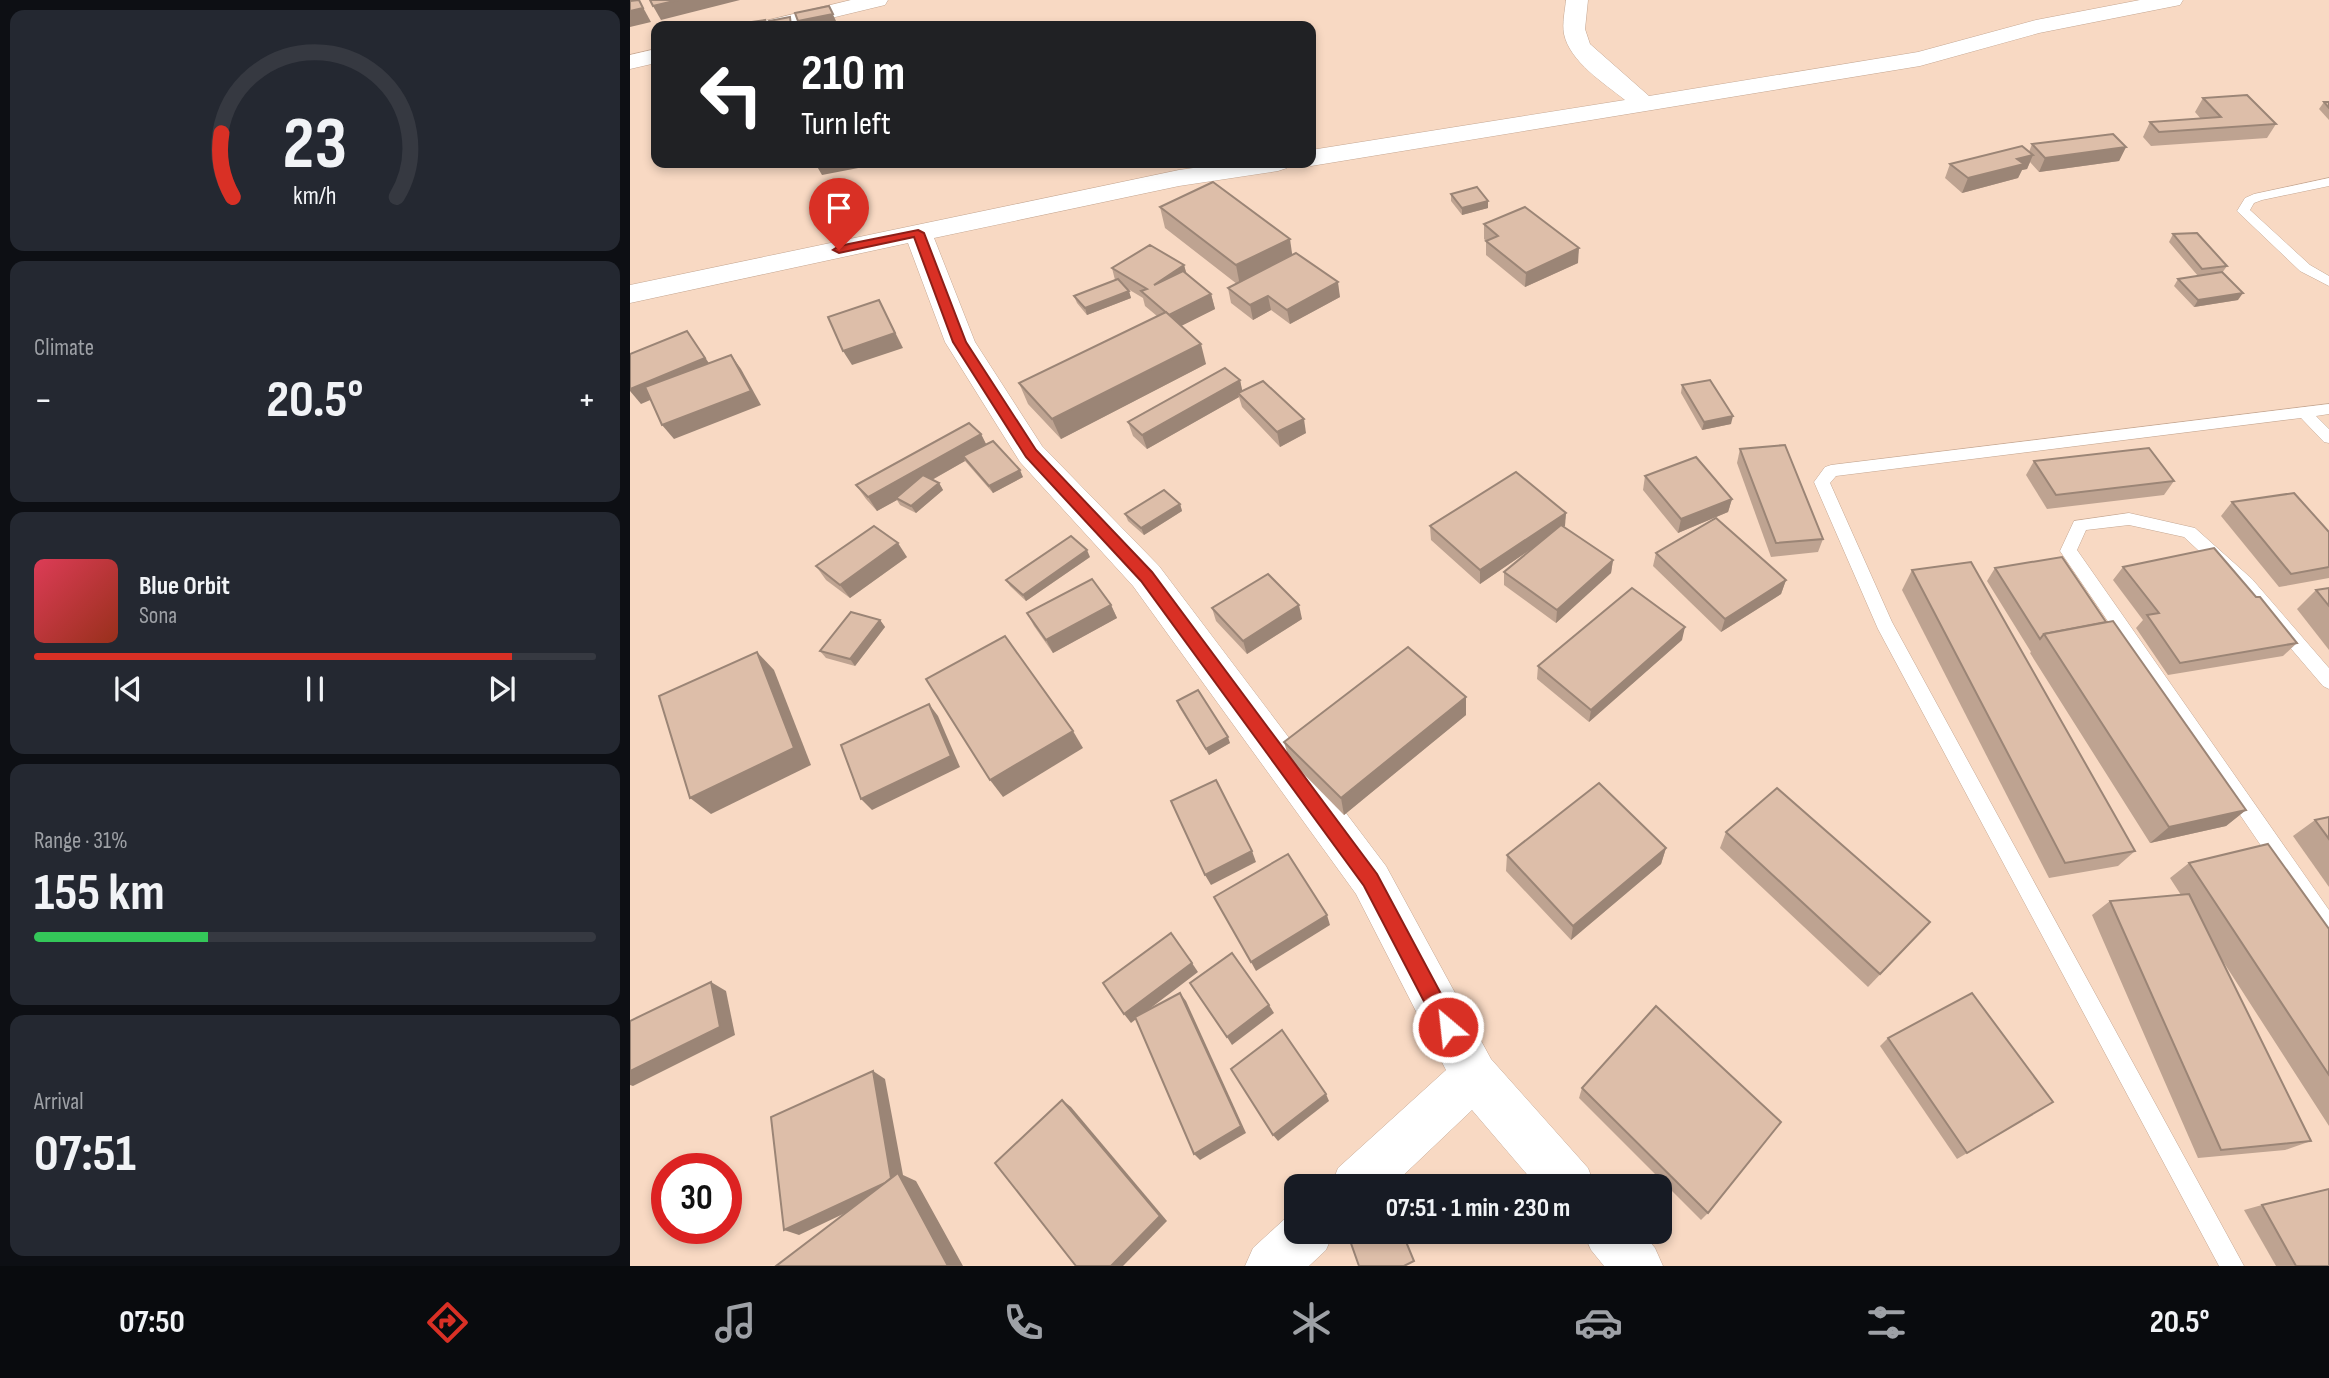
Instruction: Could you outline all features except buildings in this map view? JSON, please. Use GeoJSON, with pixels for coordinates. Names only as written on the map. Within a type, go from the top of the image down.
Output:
{"type":"FeatureCollection","features":[{"type":"Feature","properties":{"kind":"street"},"geometry":{"type":"LineString","coordinates":[[793,21],[877,0]]}},
{"type":"Feature","properties":{"kind":"street"},"geometry":{"type":"LineString","coordinates":[[1577,0],[1574,27],[1576,40],[1584,52],[1643,103]]}},
{"type":"Feature","properties":{"kind":"street"},"geometry":{"type":"LineString","coordinates":[[1316,157],[1920,59],[2036,27],[2172,0]]}},
{"type":"Feature","properties":{"kind":"street"},"geometry":{"type":"LineString","coordinates":[[630,62],[651,57]]}},
{"type":"Feature","properties":{"kind":"street"},"geometry":{"type":"LineString","coordinates":[[630,294],[1179,178],[1245,168]]}},
{"type":"Feature","properties":{"kind":"street"},"geometry":{"type":"LineString","coordinates":[[918,233],[960,342],[1031,454],[1146,576],[1371,880],[1474,1076],[1560,1174]]}},
{"type":"Feature","properties":{"kind":"street"},"geometry":{"type":"LineString","coordinates":[[1369,1174],[1474,1076]]}},
{"type":"Feature","properties":{"kind":"street"},"geometry":{"type":"LineString","coordinates":[[1271,1266],[1295,1244]]}},
{"type":"Feature","properties":{"kind":"street"},"geometry":{"type":"LineString","coordinates":[[1619,1244],[1637,1266]]}},
{"type":"Feature","properties":{"kind":"lane"},"geometry":{"type":"LineString","coordinates":[[2329,182],[2258,197],[2249,201],[2243,211],[2305,268],[2329,282]]}},
{"type":"Feature","properties":{"kind":"lane"},"geometry":{"type":"LineString","coordinates":[[2232,1266],[1884,624],[1822,482],[1831,471],[2329,409]]}},
{"type":"Feature","properties":{"kind":"lane"},"geometry":{"type":"LineString","coordinates":[[2303,411],[2329,438]]}},
{"type":"Feature","properties":{"kind":"lane"},"geometry":{"type":"LineString","coordinates":[[2329,681],[2246,584],[2189,532],[2129,519],[2080,525],[2068,551],[2329,928]]}},
{"type":"Feature","properties":{"kind":"route"},"geometry":{"type":"LineString","coordinates":[[839,250],[918,233],[960,342],[1031,454],[1146,576],[1371,880],[1448,1027]]}}]}
